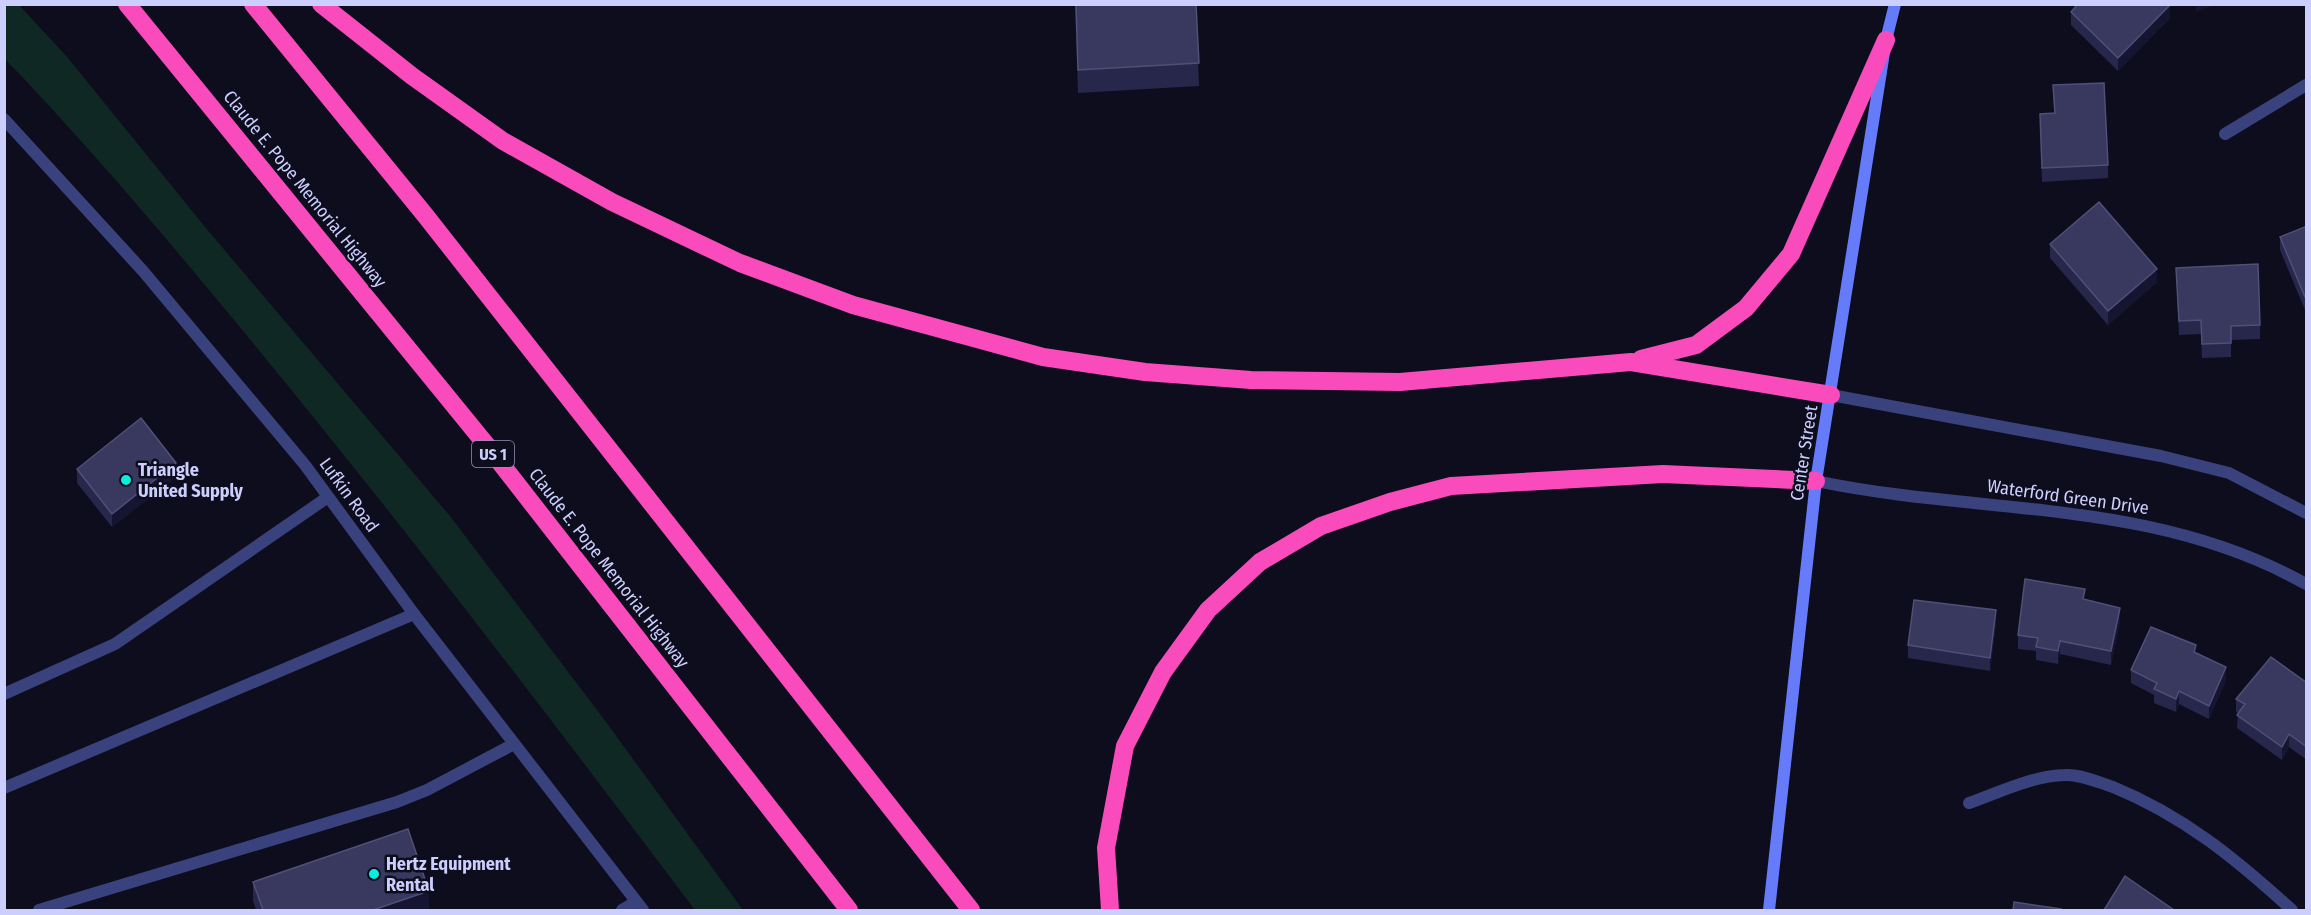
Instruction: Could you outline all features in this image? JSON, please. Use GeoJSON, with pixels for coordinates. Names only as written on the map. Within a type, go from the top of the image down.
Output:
{"type":"FeatureCollection","features":[{"type":"Feature","properties":{"kind":"highway","name":"Claude E. Pope Memorial Highway"},"geometry":{"type":"LineString","coordinates":[[127,4],[480,437],[849,910]]}},
{"type":"Feature","properties":{"kind":"highway"},"geometry":{"type":"LineString","coordinates":[[253,4],[425,215],[971,910]]}},
{"type":"Feature","properties":{"kind":"highway"},"geometry":{"type":"LineString","coordinates":[[321,4],[412,76],[503,141],[612,202],[740,263],[853,305],[1043,357],[1145,372],[1251,380],[1400,382],[1631,362],[1696,345],[1746,308],[1791,254],[1886,40]]}},
{"type":"Feature","properties":{"kind":"highway"},"geometry":{"type":"LineString","coordinates":[[1631,362],[1831,395]]}},
{"type":"Feature","properties":{"kind":"highway"},"geometry":{"type":"LineString","coordinates":[[1110,910],[1106,848],[1125,746],[1163,672],[1208,610],[1260,562],[1321,526],[1390,502],[1451,486],[1663,474],[1816,482]]}},
{"type":"Feature","properties":{"kind":"main road","name":"Center Street"},"geometry":{"type":"LineString","coordinates":[[1769,910],[1816,482],[1886,40],[1895,4]]}},
{"type":"Feature","properties":{"kind":"street"},"geometry":{"type":"LineString","coordinates":[[2225,134],[2307,85]]}},
{"type":"Feature","properties":{"kind":"street","name":"Lufkin Road"},"geometry":{"type":"LineString","coordinates":[[4,119],[143,271],[328,496],[414,614],[639,906]]}},
{"type":"Feature","properties":{"kind":"street"},"geometry":{"type":"LineString","coordinates":[[1831,395],[2161,456],[2229,473],[2307,513]]}},
{"type":"Feature","properties":{"kind":"street","name":"Waterford Green Drive"},"geometry":{"type":"LineString","coordinates":[[1816,482],[1862,491],[2044,509],[2134,522],[2196,538],[2272,565],[2307,584]]}},
{"type":"Feature","properties":{"kind":"street"},"geometry":{"type":"LineString","coordinates":[[4,694],[116,644],[328,496]]}},
{"type":"Feature","properties":{"kind":"street"},"geometry":{"type":"LineString","coordinates":[[4,788],[414,614]]}},
{"type":"Feature","properties":{"kind":"street"},"geometry":{"type":"LineString","coordinates":[[39,910],[398,802],[427,790],[514,744]]}},
{"type":"Feature","properties":{"kind":"street"},"geometry":{"type":"LineString","coordinates":[[1969,803],[2038,778],[2067,774],[2103,783],[2140,798],[2189,825],[2224,850],[2292,910]]}},
{"type":"Feature","properties":{"kind":"street"},"geometry":{"type":"LineString","coordinates":[[622,910],[639,906]]}},
{"type":"Feature","properties":{"kind":"green space"},"geometry":{"type":"Polygon","coordinates":[[[5,4],[19,5],[68,58],[205,227],[450,516],[606,722],[743,910],[695,910],[473,619],[302,403],[127,193],[5,59],[5,4]]]}},
{"type":"Feature","properties":{"kind":"building"},"geometry":{"type":"Polygon","coordinates":[[[1076,4],[1196,4],[1199,63],[1078,70],[1076,4]]]}},
{"type":"Feature","properties":{"kind":"building"},"geometry":{"type":"Polygon","coordinates":[[[2078,4],[2170,5],[2118,58],[2071,12],[2078,4]]]}},
{"type":"Feature","properties":{"kind":"building"},"geometry":{"type":"Polygon","coordinates":[[[2104,83],[2108,165],[2042,168],[2040,114],[2055,113],[2053,85],[2104,83]]]}},
{"type":"Feature","properties":{"kind":"building"},"geometry":{"type":"Polygon","coordinates":[[[2099,202],[2157,269],[2108,311],[2050,244],[2099,202]]]}},
{"type":"Feature","properties":{"kind":"building"},"geometry":{"type":"Polygon","coordinates":[[[2307,226],[2307,296],[2305,297],[2280,237],[2307,226]]]}},
{"type":"Feature","properties":{"kind":"building"},"geometry":{"type":"Polygon","coordinates":[[[2258,264],[2260,325],[2231,326],[2231,343],[2202,344],[2201,320],[2179,321],[2176,268],[2258,264]]]}},
{"type":"Feature","properties":{"kind":"building","name":"Triangle United Supply"},"geometry":{"type":"Polygon","coordinates":[[[141,418],[176,463],[112,514],[77,469],[141,418]]]}},
{"type":"Feature","properties":{"kind":"building"},"geometry":{"type":"Polygon","coordinates":[[[2025,579],[2085,589],[2083,599],[2120,608],[2111,651],[2060,641],[2058,651],[2036,647],[2038,638],[2018,635],[2025,579]]]}},
{"type":"Feature","properties":{"kind":"building"},"geometry":{"type":"Polygon","coordinates":[[[1914,600],[1996,610],[1990,658],[1908,645],[1914,600]]]}},
{"type":"Feature","properties":{"kind":"building"},"geometry":{"type":"Polygon","coordinates":[[[2151,627],[2196,645],[2194,652],[2226,667],[2209,706],[2179,691],[2176,699],[2154,689],[2157,683],[2131,670],[2151,627]]]}},
{"type":"Feature","properties":{"kind":"building"},"geometry":{"type":"Polygon","coordinates":[[[2271,657],[2307,683],[2307,747],[2289,734],[2282,747],[2237,715],[2245,704],[2236,699],[2271,657]]]}},
{"type":"Feature","properties":{"kind":"building","name":"Hertz Equipment Rental"},"geometry":{"type":"Polygon","coordinates":[[[408,829],[429,891],[373,910],[263,910],[253,882],[408,829]]]}},
{"type":"Feature","properties":{"kind":"building"},"geometry":{"type":"Polygon","coordinates":[[[2125,876],[2174,910],[2104,910],[2125,876]]]}},
{"type":"Feature","properties":{"kind":"building"},"geometry":{"type":"Polygon","coordinates":[[[2014,902],[2061,909],[2061,910],[2013,910],[2014,902]]]}},
{"type":"Feature","properties":{"kind":"place","name":"Triangle United Supply"},"geometry":{"type":"Point","coordinates":[126,480]}},
{"type":"Feature","properties":{"kind":"place","name":"Hertz Equipment Rental"},"geometry":{"type":"Point","coordinates":[374,874]}}]}
